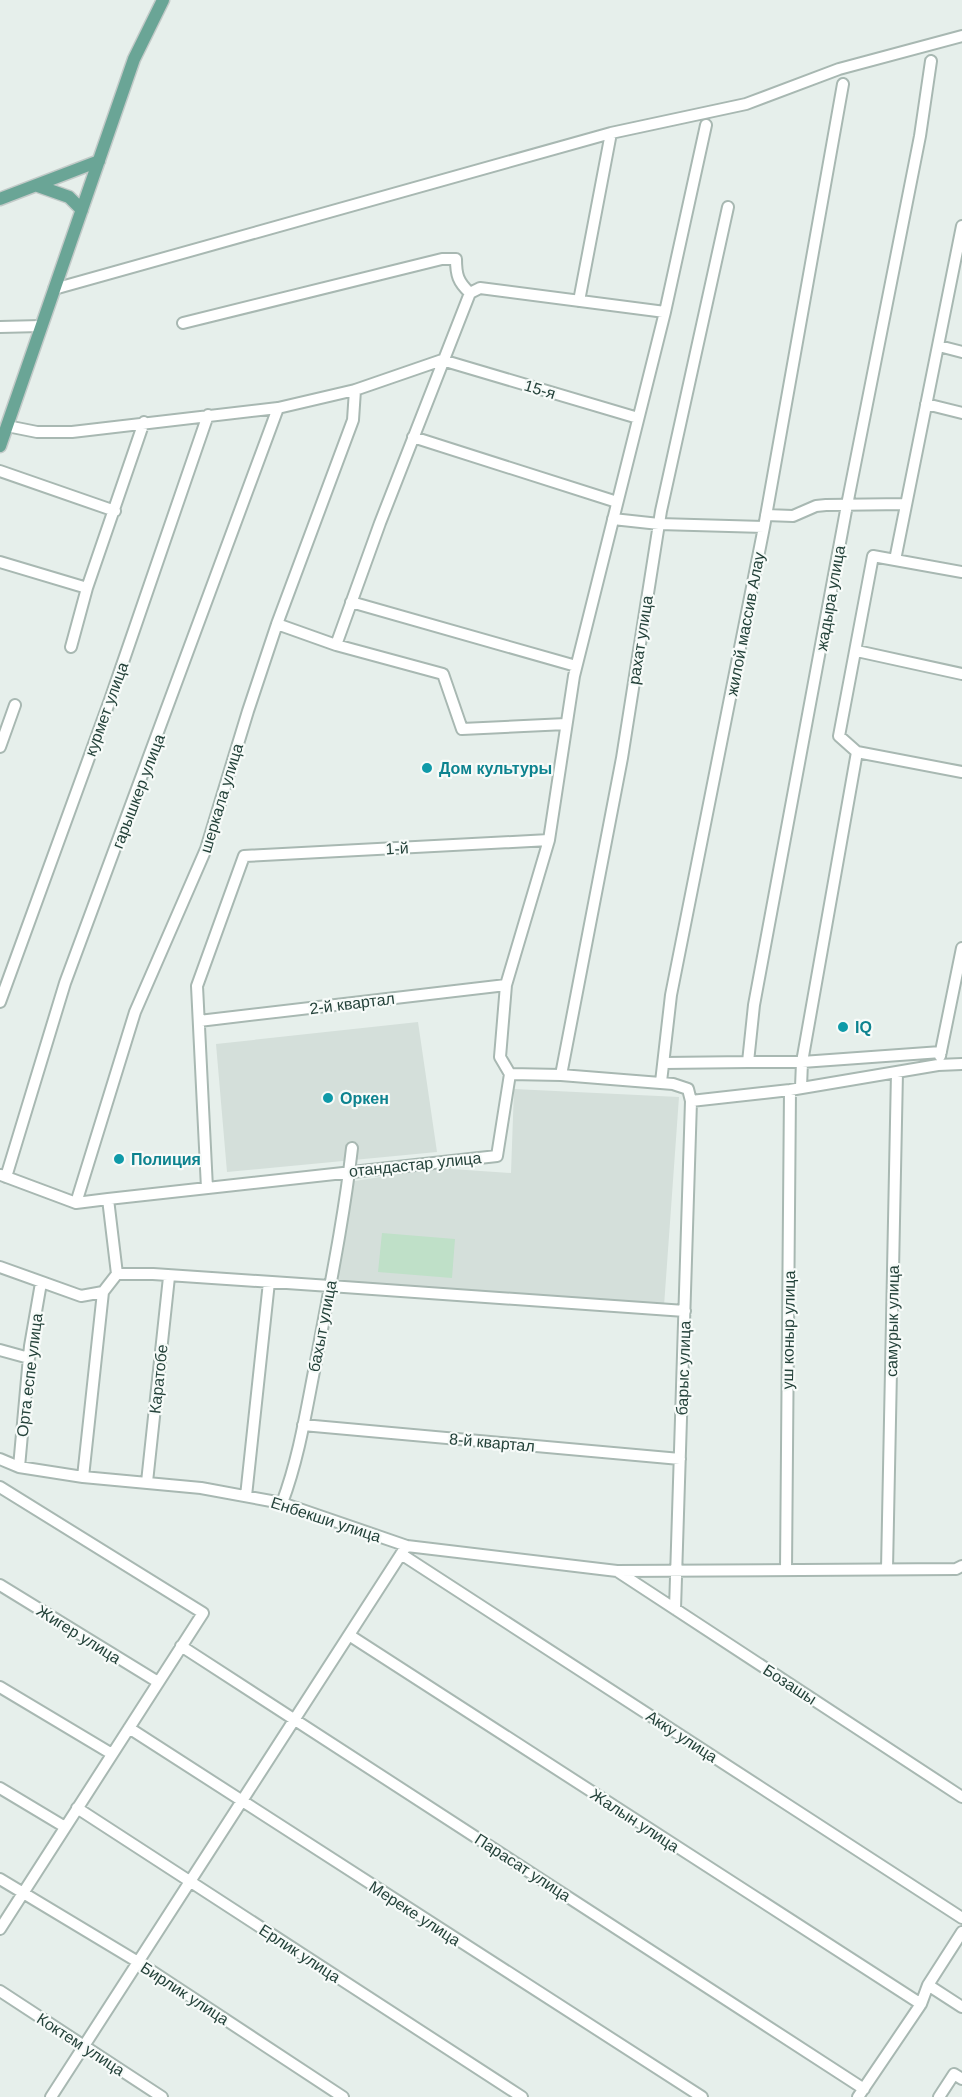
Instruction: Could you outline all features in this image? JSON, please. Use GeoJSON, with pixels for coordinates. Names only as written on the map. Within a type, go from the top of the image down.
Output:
{"type":"FeatureCollection","features":[{"type":"Feature","properties":{"kind":"main road"},"geometry":{"type":"LineString","coordinates":[[0,446],[134,59],[163,0]]}},
{"type":"Feature","properties":{"kind":"main road"},"geometry":{"type":"LineString","coordinates":[[0,200],[99,161]]}},
{"type":"Feature","properties":{"kind":"main road"},"geometry":{"type":"LineString","coordinates":[[37,186],[69,197],[82,210]]}},
{"type":"Feature","properties":{"kind":"street"},"geometry":{"type":"LineString","coordinates":[[54,289],[611,133],[746,104],[839,69],[962,36]]}},
{"type":"Feature","properties":{"kind":"street","name":"жадыра улица"},"geometry":{"type":"LineString","coordinates":[[747,1062],[754,1005],[847,505],[920,136],[931,61]]}},
{"type":"Feature","properties":{"kind":"street","name":"жилой массив Алау"},"geometry":{"type":"LineString","coordinates":[[661,1082],[671,995],[764,527],[843,84]]}},
{"type":"Feature","properties":{"kind":"street"},"geometry":{"type":"LineString","coordinates":[[706,125],[665,312],[576,666],[549,840],[506,985],[500,1057],[510,1074],[661,1082],[682,1085],[690,1095],[796,1089],[938,1065],[962,1064]]}},
{"type":"Feature","properties":{"kind":"street"},"geometry":{"type":"LineString","coordinates":[[579,301],[611,133]]}},
{"type":"Feature","properties":{"kind":"street","name":"рахат улица"},"geometry":{"type":"LineString","coordinates":[[561,1075],[622,758],[659,524],[728,207]]}},
{"type":"Feature","properties":{"kind":"street"},"geometry":{"type":"LineString","coordinates":[[895,560],[939,346],[956,285],[962,226]]}},
{"type":"Feature","properties":{"kind":"street"},"geometry":{"type":"LineString","coordinates":[[183,322],[442,260],[456,259],[456,275],[459,284],[470,293]]}},
{"type":"Feature","properties":{"kind":"street"},"geometry":{"type":"LineString","coordinates":[[336,645],[442,360],[470,293],[480,288],[665,312]]}},
{"type":"Feature","properties":{"kind":"street"},"geometry":{"type":"LineString","coordinates":[[0,327],[41,326]]}},
{"type":"Feature","properties":{"kind":"street"},"geometry":{"type":"LineString","coordinates":[[939,346],[962,352]]}},
{"type":"Feature","properties":{"kind":"street"},"geometry":{"type":"LineString","coordinates":[[7,426],[37,432],[72,432],[278,408],[355,390],[442,360]]}},
{"type":"Feature","properties":{"kind":"street","name":"15-я"},"geometry":{"type":"LineString","coordinates":[[442,360],[638,418]]}},
{"type":"Feature","properties":{"kind":"street","name":"шеркала улица"},"geometry":{"type":"LineString","coordinates":[[76,1203],[135,1012],[206,849],[277,624],[353,420],[355,390]]}},
{"type":"Feature","properties":{"kind":"street"},"geometry":{"type":"LineString","coordinates":[[926,405],[962,413]]}},
{"type":"Feature","properties":{"kind":"street","name":"гарышкер улица"},"geometry":{"type":"LineString","coordinates":[[3,1176],[65,983],[278,408]]}},
{"type":"Feature","properties":{"kind":"street","name":"курмет улица"},"geometry":{"type":"LineString","coordinates":[[0,1002],[110,700],[208,415]]}},
{"type":"Feature","properties":{"kind":"street"},"geometry":{"type":"LineString","coordinates":[[71,647],[87,588],[144,422]]}},
{"type":"Feature","properties":{"kind":"street"},"geometry":{"type":"LineString","coordinates":[[413,437],[617,502]]}},
{"type":"Feature","properties":{"kind":"street"},"geometry":{"type":"LineString","coordinates":[[0,471],[115,511]]}},
{"type":"Feature","properties":{"kind":"street"},"geometry":{"type":"LineString","coordinates":[[766,515],[793,516],[816,506],[906,504]]}},
{"type":"Feature","properties":{"kind":"street"},"geometry":{"type":"LineString","coordinates":[[613,519],[659,524],[764,527]]}},
{"type":"Feature","properties":{"kind":"street"},"geometry":{"type":"LineString","coordinates":[[962,572],[873,556],[857,651],[839,736],[857,752],[962,772]]}},
{"type":"Feature","properties":{"kind":"street"},"geometry":{"type":"LineString","coordinates":[[0,562],[87,588]]}},
{"type":"Feature","properties":{"kind":"street"},"geometry":{"type":"LineString","coordinates":[[351,602],[576,666]]}},
{"type":"Feature","properties":{"kind":"street"},"geometry":{"type":"LineString","coordinates":[[277,624],[336,645],[443,674],[462,729],[566,724]]}},
{"type":"Feature","properties":{"kind":"street"},"geometry":{"type":"LineString","coordinates":[[857,651],[962,674]]}},
{"type":"Feature","properties":{"kind":"street"},"geometry":{"type":"LineString","coordinates":[[0,747],[15,705]]}},
{"type":"Feature","properties":{"kind":"street","name":"уш коныр улица"},"geometry":{"type":"LineString","coordinates":[[786,1570],[796,1089],[857,752]]}},
{"type":"Feature","properties":{"kind":"street","name":"1-й"},"geometry":{"type":"LineString","coordinates":[[199,1021],[197,986],[244,856],[549,840]]}},
{"type":"Feature","properties":{"kind":"street"},"geometry":{"type":"LineString","coordinates":[[938,1065],[962,948]]}},
{"type":"Feature","properties":{"kind":"street","name":"2-й квартал"},"geometry":{"type":"LineString","coordinates":[[199,1021],[506,985]]}},
{"type":"Feature","properties":{"kind":"street"},"geometry":{"type":"LineString","coordinates":[[199,1021],[207,1188]]}},
{"type":"Feature","properties":{"kind":"street"},"geometry":{"type":"LineString","coordinates":[[664,1063],[802,1062],[941,1052]]}},
{"type":"Feature","properties":{"kind":"street","name":"самурык улица"},"geometry":{"type":"LineString","coordinates":[[888,1569],[897,1072]]}},
{"type":"Feature","properties":{"kind":"street","name":"отандастар улица"},"geometry":{"type":"LineString","coordinates":[[76,1203],[497,1156],[510,1074]]}},
{"type":"Feature","properties":{"kind":"street","name":"барыс улица"},"geometry":{"type":"LineString","coordinates":[[675,1609],[690,1095]]}},
{"type":"Feature","properties":{"kind":"street","name":"бахыт улица"},"geometry":{"type":"LineString","coordinates":[[282,1503],[294,1472],[330,1286],[350,1172],[352,1148]]}},
{"type":"Feature","properties":{"kind":"street"},"geometry":{"type":"LineString","coordinates":[[3,1176],[76,1203]]}},
{"type":"Feature","properties":{"kind":"street"},"geometry":{"type":"LineString","coordinates":[[83,1478],[103,1292],[117,1274],[108,1199]]}},
{"type":"Feature","properties":{"kind":"street"},"geometry":{"type":"LineString","coordinates":[[0,1267],[81,1296],[103,1292]]}},
{"type":"Feature","properties":{"kind":"street"},"geometry":{"type":"LineString","coordinates":[[117,1274],[153,1274],[169,1277],[685,1311]]}},
{"type":"Feature","properties":{"kind":"street","name":"Каратобе"},"geometry":{"type":"LineString","coordinates":[[147,1482],[169,1277]]}},
{"type":"Feature","properties":{"kind":"street"},"geometry":{"type":"LineString","coordinates":[[246,1496],[269,1282]]}},
{"type":"Feature","properties":{"kind":"street","name":"Орта еспе улица"},"geometry":{"type":"LineString","coordinates":[[19,1467],[29,1358],[41,1283]]}},
{"type":"Feature","properties":{"kind":"street"},"geometry":{"type":"LineString","coordinates":[[0,1350],[29,1358]]}},
{"type":"Feature","properties":{"kind":"street","name":"8-й квартал"},"geometry":{"type":"LineString","coordinates":[[303,1425],[680,1459]]}},
{"type":"Feature","properties":{"kind":"street","name":"Енбекши улица"},"geometry":{"type":"LineString","coordinates":[[0,1459],[19,1467],[83,1478],[147,1482],[282,1503],[404,1550],[617,1571],[956,1569],[962,1566]]}},
{"type":"Feature","properties":{"kind":"street"},"geometry":{"type":"LineString","coordinates":[[0,1487],[203,1613],[0,1929]]}},
{"type":"Feature","properties":{"kind":"street"},"geometry":{"type":"LineString","coordinates":[[51,2097],[404,1550]]}},
{"type":"Feature","properties":{"kind":"street","name":"Акку улица"},"geometry":{"type":"LineString","coordinates":[[404,1550],[962,1918]]}},
{"type":"Feature","properties":{"kind":"street","name":"Бозашы"},"geometry":{"type":"LineString","coordinates":[[617,1571],[962,1797]]}},
{"type":"Feature","properties":{"kind":"street","name":"Жигер улица"},"geometry":{"type":"LineString","coordinates":[[0,1585],[158,1682]]}},
{"type":"Feature","properties":{"kind":"street","name":"Жалын улица"},"geometry":{"type":"LineString","coordinates":[[349,1635],[921,2004]]}},
{"type":"Feature","properties":{"kind":"street","name":"Парасат улица"},"geometry":{"type":"LineString","coordinates":[[182,1646],[861,2093]]}},
{"type":"Feature","properties":{"kind":"street"},"geometry":{"type":"LineString","coordinates":[[0,1687],[112,1754]]}},
{"type":"Feature","properties":{"kind":"street","name":"Мереке улица"},"geometry":{"type":"LineString","coordinates":[[129,1728],[702,2097]]}},
{"type":"Feature","properties":{"kind":"street"},"geometry":{"type":"LineString","coordinates":[[0,1788],[65,1827]]}},
{"type":"Feature","properties":{"kind":"street","name":"Ерлик улица"},"geometry":{"type":"LineString","coordinates":[[77,1808],[522,2097]]}},
{"type":"Feature","properties":{"kind":"street","name":"Бирлик улица"},"geometry":{"type":"LineString","coordinates":[[0,1879],[138,1962],[343,2097]]}},
{"type":"Feature","properties":{"kind":"street"},"geometry":{"type":"LineString","coordinates":[[861,2093],[921,2004],[928,1985],[962,1932]]}},
{"type":"Feature","properties":{"kind":"street"},"geometry":{"type":"LineString","coordinates":[[928,1985],[962,2007]]}},
{"type":"Feature","properties":{"kind":"street","name":"Коктем улица"},"geometry":{"type":"LineString","coordinates":[[0,1991],[162,2097]]}},
{"type":"Feature","properties":{"kind":"street"},"geometry":{"type":"LineString","coordinates":[[939,2097],[958,2076]]}},
{"type":"Feature","properties":{"kind":"shaded area"},"geometry":{"type":"Polygon","coordinates":[[[418,1022],[437,1152],[227,1172],[216,1044],[418,1022]]]}},
{"type":"Feature","properties":{"kind":"shaded area"},"geometry":{"type":"Polygon","coordinates":[[[514,1089],[679,1097],[664,1306],[338,1284],[342,1183],[437,1168],[511,1173],[514,1089]]]}},
{"type":"Feature","properties":{"kind":"green space"},"geometry":{"type":"Polygon","coordinates":[[[382,1233],[455,1239],[452,1278],[378,1272],[382,1233]]]}},
{"type":"Feature","properties":{"kind":"place","name":"Дом культуры"},"geometry":{"type":"Point","coordinates":[427,768]}},
{"type":"Feature","properties":{"kind":"place","name":"IQ"},"geometry":{"type":"Point","coordinates":[843,1027]}},
{"type":"Feature","properties":{"kind":"place","name":"Оркен"},"geometry":{"type":"Point","coordinates":[328,1098]}},
{"type":"Feature","properties":{"kind":"place","name":"Полиция"},"geometry":{"type":"Point","coordinates":[119,1159]}}]}
